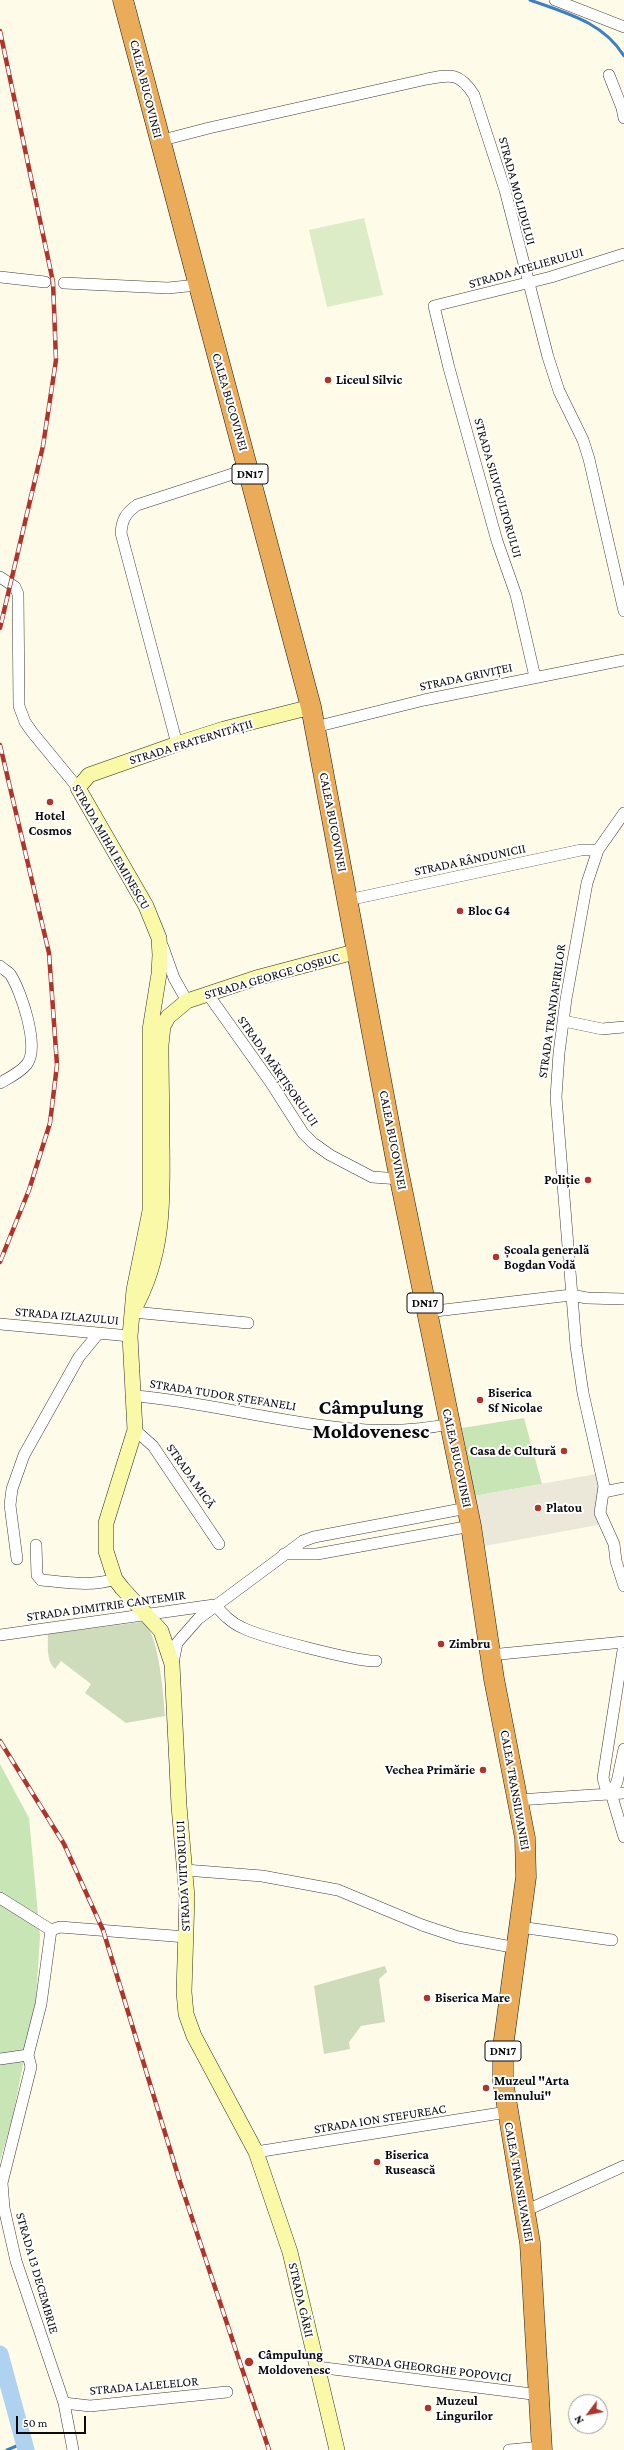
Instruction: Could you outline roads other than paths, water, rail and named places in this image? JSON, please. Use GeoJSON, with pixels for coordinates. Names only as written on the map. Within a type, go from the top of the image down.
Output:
{"type":"FeatureCollection","features":[{"type":"Feature","properties":{"kind":"highway","name":"CALEA BUCOVINEI"},"geometry":{"type":"LineString","coordinates":[[123,0],[197,285],[248,469],[311,707],[400,1179],[469,1517],[490,1655]]}},
{"type":"Feature","properties":{"kind":"highway","name":"CALEA TRANSILVANIEI"},"geometry":{"type":"LineString","coordinates":[[490,1655],[525,1838],[526,1863],[520,1927],[503,2047],[503,2081],[530,2243],[540,2394],[542,2449]]}},
{"type":"Feature","properties":{"kind":"street"},"geometry":{"type":"LineString","coordinates":[[555,0],[624,27]]}},
{"type":"Feature","properties":{"kind":"street","name":"STRADA MOLIDULUI"},"geometry":{"type":"LineString","coordinates":[[159,141],[368,91],[446,75],[457,77],[466,82],[474,95],[505,190],[550,364],[589,459],[624,611]]}},
{"type":"Feature","properties":{"kind":"street"},"geometry":{"type":"LineString","coordinates":[[609,75],[624,118]]}},
{"type":"Feature","properties":{"kind":"street","name":"STRADA ATELIERULUI"},"geometry":{"type":"LineString","coordinates":[[434,306],[528,282],[624,254]]}},
{"type":"Feature","properties":{"kind":"street"},"geometry":{"type":"LineString","coordinates":[[0,277],[45,282]]}},
{"type":"Feature","properties":{"kind":"street"},"geometry":{"type":"LineString","coordinates":[[64,283],[168,288],[197,285]]}},
{"type":"Feature","properties":{"kind":"street","name":"STRADA SILVICULTORULUI"},"geometry":{"type":"LineString","coordinates":[[434,306],[449,368],[496,540],[516,595],[535,678]]}},
{"type":"Feature","properties":{"kind":"street"},"geometry":{"type":"LineString","coordinates":[[177,744],[122,533],[122,522],[127,512],[137,505],[248,469]]}},
{"type":"Feature","properties":{"kind":"street","name":"STRADA MIHAI EMINESCU"},"geometry":{"type":"LineString","coordinates":[[4,580],[18,594],[20,606],[19,706],[25,722],[78,788],[146,906],[174,978],[187,1001],[168,1017],[161,1035],[163,1211],[154,1259],[144,1291],[133,1312]]}},
{"type":"Feature","properties":{"kind":"street","name":"STRADA GRIVIȚEI"},"geometry":{"type":"LineString","coordinates":[[314,727],[424,700],[624,660]]}},
{"type":"Feature","properties":{"kind":"street","name":"STRADA FRATERNITĂȚII"},"geometry":{"type":"LineString","coordinates":[[78,788],[90,775],[177,744],[224,729],[311,707]]}},
{"type":"Feature","properties":{"kind":"street","name":"STRADA TRANDAFIRILOR"},"geometry":{"type":"LineString","coordinates":[[624,813],[598,850],[584,898],[556,1075],[556,1115],[571,1294],[583,1392],[602,1473],[604,1492],[600,1513],[614,1544],[615,1557],[624,1586]]}},
{"type":"Feature","properties":{"kind":"street","name":"STRADA RÂNDUNICII"},"geometry":{"type":"LineString","coordinates":[[348,900],[581,850],[598,850]]}},
{"type":"Feature","properties":{"kind":"street","name":"STRADA MIHAI EMINESCU"},"geometry":{"type":"LineString","coordinates":[[147,1615],[127,1595],[115,1579],[106,1551],[106,1522],[135,1430],[135,1396],[130,1336],[134,1290],[150,1211],[150,1030],[159,974],[159,938]]}},
{"type":"Feature","properties":{"kind":"street","name":"STRADA GEORGE COȘBUC"},"geometry":{"type":"LineString","coordinates":[[187,1001],[207,994],[358,952]]}},
{"type":"Feature","properties":{"kind":"street"},"geometry":{"type":"LineString","coordinates":[[0,966],[9,972],[14,980],[26,1018],[33,1048],[28,1063],[0,1083]]}},
{"type":"Feature","properties":{"kind":"street","name":"STRADA MĂRȚIȘORULUI"},"geometry":{"type":"LineString","coordinates":[[207,994],[308,1138],[330,1155],[372,1177],[400,1179]]}},
{"type":"Feature","properties":{"kind":"street"},"geometry":{"type":"LineString","coordinates":[[564,1021],[602,1029],[624,1027]]}},
{"type":"Feature","properties":{"kind":"street"},"geometry":{"type":"LineString","coordinates":[[427,1312],[571,1294],[624,1299]]}},
{"type":"Feature","properties":{"kind":"street"},"geometry":{"type":"LineString","coordinates":[[133,1312],[248,1323]]}},
{"type":"Feature","properties":{"kind":"street","name":"STRADA IZLAZULUI"},"geometry":{"type":"LineString","coordinates":[[0,1324],[130,1336]]}},
{"type":"Feature","properties":{"kind":"street"},"geometry":{"type":"LineString","coordinates":[[17,1559],[10,1505],[12,1489],[24,1455],[75,1364],[98,1334]]}},
{"type":"Feature","properties":{"kind":"street","name":"STRADA TUDOR ȘTEFANELI"},"geometry":{"type":"LineString","coordinates":[[135,1396],[203,1404],[332,1426],[414,1430],[449,1424]]}},
{"type":"Feature","properties":{"kind":"street","name":"STRADA MICĂ"},"geometry":{"type":"LineString","coordinates":[[135,1430],[153,1446],[190,1498],[219,1544]]}},
{"type":"Feature","properties":{"kind":"street"},"geometry":{"type":"LineString","coordinates":[[604,1492],[624,1488]]}},
{"type":"Feature","properties":{"kind":"street"},"geometry":{"type":"LineString","coordinates":[[284,1554],[317,1554],[469,1517]]}},
{"type":"Feature","properties":{"kind":"street","name":"STRADA DIMITRIE CANTEMIR"},"geometry":{"type":"LineString","coordinates":[[172,1664],[177,1643],[183,1633],[215,1605],[299,1544],[314,1537],[469,1517]]}},
{"type":"Feature","properties":{"kind":"street"},"geometry":{"type":"LineString","coordinates":[[614,1544],[624,1550]]}},
{"type":"Feature","properties":{"kind":"street"},"geometry":{"type":"LineString","coordinates":[[36,1545],[37,1575],[41,1580],[83,1583],[115,1579]]}},
{"type":"Feature","properties":{"kind":"street"},"geometry":{"type":"LineString","coordinates":[[215,1605],[235,1624],[251,1632],[339,1654],[376,1661]]}},
{"type":"Feature","properties":{"kind":"street","name":"STRADA DIMITRIE CANTEMIR"},"geometry":{"type":"LineString","coordinates":[[0,1635],[215,1605]]}},
{"type":"Feature","properties":{"kind":"street","name":"STRADA VIITORULUI"},"geometry":{"type":"LineString","coordinates":[[147,1615],[166,1640],[172,1664],[179,1806],[185,1870],[186,1936],[184,1992],[186,2014],[194,2036],[256,2152]]}},
{"type":"Feature","properties":{"kind":"street"},"geometry":{"type":"LineString","coordinates":[[490,1655],[624,1643],[603,1778],[606,1789],[611,1794],[624,1836]]}},
{"type":"Feature","properties":{"kind":"street"},"geometry":{"type":"LineString","coordinates":[[611,1794],[618,1782],[624,1749]]}},
{"type":"Feature","properties":{"kind":"street"},"geometry":{"type":"LineString","coordinates":[[518,1800],[624,1792]]}},
{"type":"Feature","properties":{"kind":"street"},"geometry":{"type":"LineString","coordinates":[[185,1870],[262,1876],[338,1890],[422,1925],[458,1937],[517,1948]]}},
{"type":"Feature","properties":{"kind":"street"},"geometry":{"type":"LineString","coordinates":[[0,1898],[51,1930],[60,1927],[186,1936]]}},
{"type":"Feature","properties":{"kind":"street"},"geometry":{"type":"LineString","coordinates":[[520,1927],[612,1940]]}},
{"type":"Feature","properties":{"kind":"street","name":"STRADA 13 DECEMBRIE"},"geometry":{"type":"LineString","coordinates":[[51,1930],[41,2004],[28,2055],[31,2067],[2,2183],[4,2208],[16,2261],[43,2347],[64,2403],[73,2450]]}},
{"type":"Feature","properties":{"kind":"street"},"geometry":{"type":"LineString","coordinates":[[0,2059],[28,2055]]}},
{"type":"Feature","properties":{"kind":"street","name":"STRADA ION STEFUREAC"},"geometry":{"type":"LineString","coordinates":[[256,2152],[507,2112]]}},
{"type":"Feature","properties":{"kind":"street","name":"STRADA GĂRII"},"geometry":{"type":"LineString","coordinates":[[256,2152],[290,2252],[337,2450]]}},
{"type":"Feature","properties":{"kind":"street"},"geometry":{"type":"LineString","coordinates":[[525,2210],[624,2166]]}},
{"type":"Feature","properties":{"kind":"street","name":"STRADA GHEORGHE POPOVICI"},"geometry":{"type":"LineString","coordinates":[[318,2367],[540,2394]]}},
{"type":"Feature","properties":{"kind":"street","name":"STRADA LALELELOR"},"geometry":{"type":"LineString","coordinates":[[64,2403],[90,2406],[226,2392]]}},
{"type":"Feature","properties":{"kind":"street"},"geometry":{"type":"LineString","coordinates":[[509,2450],[542,2449]]}},
{"type":"Feature","properties":{"kind":"waterway"},"geometry":{"type":"LineString","coordinates":[[530,0],[570,14],[595,27],[606,35],[624,56]]}},
{"type":"Feature","properties":{"kind":"waterway"},"geometry":{"type":"LineString","coordinates":[[0,2354],[26,2450]]}},
{"type":"Feature","properties":{"kind":"waterway"},"geometry":{"type":"LineString","coordinates":[[7,2450],[24,2443]]}},
{"type":"Feature","properties":{"kind":"railway"},"geometry":{"type":"LineString","coordinates":[[0,31],[53,282],[56,360],[43,446],[0,628]]}},
{"type":"Feature","properties":{"kind":"railway"},"geometry":{"type":"LineString","coordinates":[[0,745],[49,953],[57,1065],[50,1123],[29,1190],[0,1262]]}},
{"type":"Feature","properties":{"kind":"railway"},"geometry":{"type":"LineString","coordinates":[[0,1741],[64,1844],[103,1930],[180,2182],[269,2450]]}},
{"type":"Feature","properties":{"kind":"place","name":"Liceul Silvic"},"geometry":{"type":"Point","coordinates":[328,380]}},
{"type":"Feature","properties":{"kind":"place","name":"Hotel Cosmos"},"geometry":{"type":"Point","coordinates":[50,802]}},
{"type":"Feature","properties":{"kind":"place","name":"Bloc G4"},"geometry":{"type":"Point","coordinates":[460,911]}},
{"type":"Feature","properties":{"kind":"place","name":"Poliție"},"geometry":{"type":"Point","coordinates":[588,1180]}},
{"type":"Feature","properties":{"kind":"place","name":"Școala generală Bogdan Vodă"},"geometry":{"type":"Point","coordinates":[496,1257]}},
{"type":"Feature","properties":{"kind":"place","name":"Biserica Sf Nicolae"},"geometry":{"type":"Point","coordinates":[480,1400]}},
{"type":"Feature","properties":{"kind":"place","name":"Casa de Cultură"},"geometry":{"type":"Point","coordinates":[564,1451]}},
{"type":"Feature","properties":{"kind":"place","name":"Platou"},"geometry":{"type":"Point","coordinates":[538,1508]}},
{"type":"Feature","properties":{"kind":"place","name":"Zimbru"},"geometry":{"type":"Point","coordinates":[441,1644]}},
{"type":"Feature","properties":{"kind":"place","name":"Vechea Primărie"},"geometry":{"type":"Point","coordinates":[483,1770]}},
{"type":"Feature","properties":{"kind":"place","name":"Biserica Mare"},"geometry":{"type":"Point","coordinates":[427,1998]}},
{"type":"Feature","properties":{"kind":"place","name":"Muzeul \"Arta lemnului\""},"geometry":{"type":"Point","coordinates":[486,2088]}},
{"type":"Feature","properties":{"kind":"place","name":"Biserica Rusească"},"geometry":{"type":"Point","coordinates":[377,2162]}},
{"type":"Feature","properties":{"kind":"place","name":"Câmpulung Moldovenesc"},"geometry":{"type":"Point","coordinates":[249,2362]}},
{"type":"Feature","properties":{"kind":"place","name":"Muzeul Lingurilor"},"geometry":{"type":"Point","coordinates":[428,2408]}},
{"type":"Feature","properties":{"kind":"district","name":"Câmpulung Moldovenesc"},"geometry":{"type":"Point","coordinates":[371,1420]}}]}
